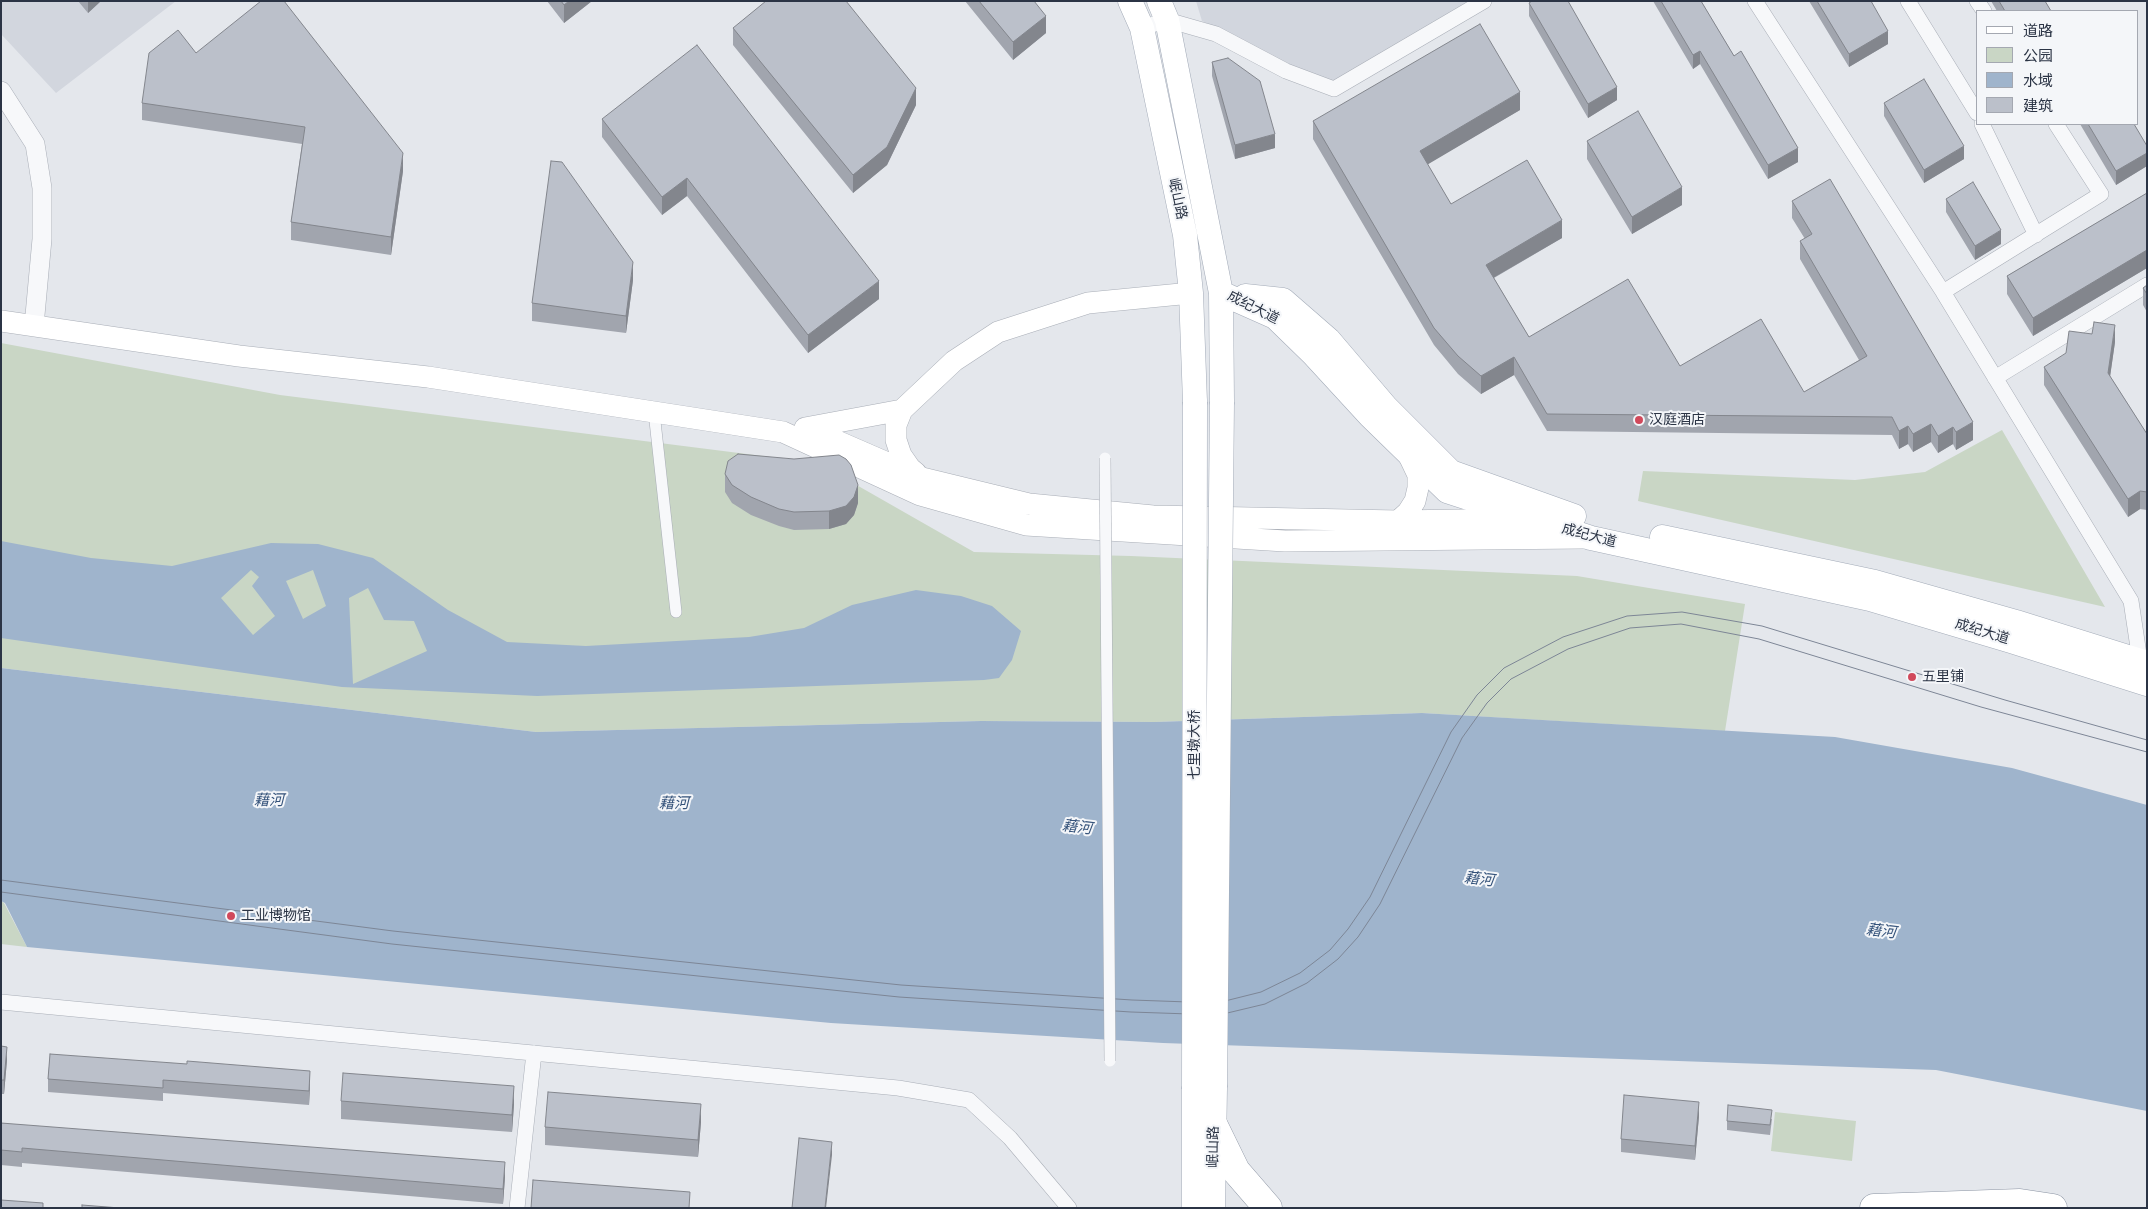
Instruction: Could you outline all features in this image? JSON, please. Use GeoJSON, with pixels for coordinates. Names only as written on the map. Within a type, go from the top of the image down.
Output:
{"type":"FeatureCollection","features":[{"type":"Feature","properties":{"kind":"highway"},"geometry":{"type":"LineString","coordinates":[[1214,1126],[1236,1170],[1268,1208]]}},
{"type":"Feature","properties":{"kind":"highway"},"geometry":{"type":"LineString","coordinates":[[1874,1208],[2020,1203],[2053,1208]]}},
{"type":"Feature","properties":{"kind":"main road","name":"岷山路"},"geometry":{"type":"LineString","coordinates":[[1130,1],[1142,28],[1185,235],[1191,294],[1195,402]]}},
{"type":"Feature","properties":{"kind":"main road","name":"岷山路"},"geometry":{"type":"LineString","coordinates":[[1163,10],[1221,293],[1222,402]]}},
{"type":"Feature","properties":{"kind":"main road","name":"成纪大道"},"geometry":{"type":"LineString","coordinates":[[1221,293],[1275,317],[1313,354],[1370,416],[1447,491],[1532,519],[1585,528],[1870,599],[2147,684]]}},
{"type":"Feature","properties":{"kind":"main road","name":"成纪大道"},"geometry":{"type":"LineString","coordinates":[[1221,293],[1283,300],[1329,340],[1386,407],[1451,472],[1585,528],[1596,524],[1875,582],[2016,622],[2144,662]]}},
{"type":"Feature","properties":{"kind":"main road"},"geometry":{"type":"LineString","coordinates":[[922,478],[910,468],[901,455],[896,440],[896,425],[902,410],[954,361],[998,332],[1088,303],[1191,294]]}},
{"type":"Feature","properties":{"kind":"main road"},"geometry":{"type":"LineString","coordinates":[[1,321],[239,356],[428,377],[783,432],[920,495],[1026,525],[1284,541],[1585,528]]}},
{"type":"Feature","properties":{"kind":"main road","name":"七里墩大桥"},"geometry":{"type":"LineString","coordinates":[[1195,402],[1204,1088]]}},
{"type":"Feature","properties":{"kind":"main road","name":"七里墩大桥"},"geometry":{"type":"LineString","coordinates":[[1204,1088],[1222,402]]}},
{"type":"Feature","properties":{"kind":"main road"},"geometry":{"type":"LineString","coordinates":[[783,432],[902,410]]}},
{"type":"Feature","properties":{"kind":"main road"},"geometry":{"type":"LineString","coordinates":[[807,428],[922,478],[1029,504],[1153,516],[1398,521],[1532,519]]}},
{"type":"Feature","properties":{"kind":"main road"},"geometry":{"type":"LineString","coordinates":[[1398,521],[1408,512],[1415,501],[1418,488],[1418,475],[1414,463],[1407,452]]}},
{"type":"Feature","properties":{"kind":"main road","name":"岷山路"},"geometry":{"type":"LineString","coordinates":[[1204,1088],[1214,1126],[1213,1208]]}},
{"type":"Feature","properties":{"kind":"main road","name":"岷山路"},"geometry":{"type":"LineString","coordinates":[[1194,1208],[1204,1088]]}},
{"type":"Feature","properties":{"kind":"street"},"geometry":{"type":"LineString","coordinates":[[1142,28],[1163,10],[1216,34],[1286,71],[1334,89],[1484,1]]}},
{"type":"Feature","properties":{"kind":"street"},"geometry":{"type":"LineString","coordinates":[[1755,1],[1943,292],[2131,601],[2144,662]]}},
{"type":"Feature","properties":{"kind":"street"},"geometry":{"type":"LineString","coordinates":[[1908,1],[1976,111]]}},
{"type":"Feature","properties":{"kind":"street"},"geometry":{"type":"LineString","coordinates":[[1,91],[35,144],[42,188],[42,239],[34,326]]}},
{"type":"Feature","properties":{"kind":"street"},"geometry":{"type":"LineString","coordinates":[[1982,125],[2036,234]]}},
{"type":"Feature","properties":{"kind":"street"},"geometry":{"type":"LineString","coordinates":[[1943,292],[2101,194],[2057,125]]}},
{"type":"Feature","properties":{"kind":"street"},"geometry":{"type":"LineString","coordinates":[[1995,378],[2147,285]]}},
{"type":"Feature","properties":{"kind":"street"},"geometry":{"type":"LineString","coordinates":[[654,412],[676,612]]}},
{"type":"Feature","properties":{"kind":"street"},"geometry":{"type":"LineString","coordinates":[[1106,458],[1110,1061]]}},
{"type":"Feature","properties":{"kind":"street"},"geometry":{"type":"LineString","coordinates":[[1,1002],[898,1088],[969,1100],[1010,1138],[1069,1208]]}},
{"type":"Feature","properties":{"kind":"street"},"geometry":{"type":"LineString","coordinates":[[517,1208],[534,1053]]}},
{"type":"Feature","properties":{"kind":"shaded area"},"geometry":{"type":"Polygon","coordinates":[[[1,1],[176,1],[56,93],[1,34],[1,1]]]}},
{"type":"Feature","properties":{"kind":"shaded area"},"geometry":{"type":"Polygon","coordinates":[[[1196,1],[1485,1],[1340,90],[1202,21],[1196,1]]]}},
{"type":"Feature","properties":{"kind":"green space"},"geometry":{"type":"Polygon","coordinates":[[[1,343],[280,395],[818,463],[974,552],[1131,556],[1577,576],[1745,604],[1725,731],[1422,713],[1155,722],[981,721],[536,732],[1,668],[1,343]]]}},
{"type":"Feature","properties":{"kind":"green space"},"geometry":{"type":"Polygon","coordinates":[[[2002,430],[2105,607],[1638,501],[1643,471],[1855,480],[1925,472],[2002,430]]]}},
{"type":"Feature","properties":{"kind":"green space"},"geometry":{"type":"Polygon","coordinates":[[[1,901],[4,903],[27,947],[1,944],[1,901]]]}},
{"type":"Feature","properties":{"kind":"green space"},"geometry":{"type":"Polygon","coordinates":[[[1775,1112],[1856,1121],[1852,1161],[1771,1151],[1775,1112]]]}},
{"type":"Feature","properties":{"kind":"water"},"geometry":{"type":"Polygon","coordinates":[[[1,541],[91,558],[172,566],[271,543],[318,544],[373,558],[448,610],[507,642],[586,646],[749,637],[804,628],[852,605],[916,590],[961,596],[992,606],[1021,631],[1012,660],[999,678],[537,696],[342,687],[1,638],[1,541]],[[251,570],[221,598],[253,635],[275,616],[252,586],[259,577],[251,570]],[[313,570],[286,581],[303,619],[326,606],[313,570]],[[368,588],[349,598],[353,684],[427,651],[414,621],[384,620],[368,588]]]}},
{"type":"Feature","properties":{"kind":"water","name":"藉河"},"geometry":{"type":"Polygon","coordinates":[[[1,668],[536,732],[981,721],[1155,722],[1422,713],[1835,737],[2012,768],[2147,805],[2147,1111],[1936,1070],[1163,1043],[831,1023],[27,947],[5,903],[1,901],[1,668]]]}},
{"type":"Feature","properties":{"kind":"building"},"geometry":{"type":"Polygon","coordinates":[[[261,1],[284,1],[403,153],[391,237],[291,222],[305,127],[142,103],[149,53],[178,30],[196,53],[261,1]]]}},
{"type":"Feature","properties":{"kind":"building"},"geometry":{"type":"Polygon","coordinates":[[[561,1],[569,1],[564,5],[561,1]]]}},
{"type":"Feature","properties":{"kind":"building"},"geometry":{"type":"Polygon","coordinates":[[[766,1],[846,1],[916,88],[887,147],[853,175],[733,28],[766,1]]]}},
{"type":"Feature","properties":{"kind":"building"},"geometry":{"type":"Polygon","coordinates":[[[979,1],[1034,1],[1046,16],[1013,42],[979,1]]]}},
{"type":"Feature","properties":{"kind":"building"},"geometry":{"type":"Polygon","coordinates":[[[1532,1],[1568,1],[1617,87],[1588,104],[1529,3],[1532,1]]]}},
{"type":"Feature","properties":{"kind":"building"},"geometry":{"type":"Polygon","coordinates":[[[1661,1],[1701,1],[1734,56],[1741,51],[1798,148],[1768,165],[1700,51],[1693,55],[1661,1]]]}},
{"type":"Feature","properties":{"kind":"building"},"geometry":{"type":"Polygon","coordinates":[[[1817,1],[1871,1],[1888,31],[1849,54],[1817,1]]]}},
{"type":"Feature","properties":{"kind":"building"},"geometry":{"type":"Polygon","coordinates":[[[1999,1],[2045,1],[2050,10],[2004,10],[1999,1]]]}},
{"type":"Feature","properties":{"kind":"building"},"geometry":{"type":"Polygon","coordinates":[[[1480,24],[1520,92],[1420,151],[1451,204],[1527,160],[1562,220],[1486,265],[1529,337],[1628,279],[1680,366],[1761,319],[1804,392],[1867,356],[1800,241],[1812,234],[1792,201],[1830,179],[1973,422],[1956,432],[1953,427],[1938,436],[1931,424],[1913,434],[1908,426],[1899,431],[1892,417],[1547,414],[1514,357],[1481,376],[1458,356],[1434,328],[1313,121],[1480,24]]]}},
{"type":"Feature","properties":{"kind":"building"},"geometry":{"type":"Polygon","coordinates":[[[697,45],[879,281],[808,335],[687,178],[662,197],[602,119],[697,45]]]}},
{"type":"Feature","properties":{"kind":"building"},"geometry":{"type":"Polygon","coordinates":[[[1228,58],[1260,81],[1275,134],[1235,145],[1212,62],[1228,58]]]}},
{"type":"Feature","properties":{"kind":"building"},"geometry":{"type":"Polygon","coordinates":[[[1924,79],[1964,146],[1924,170],[1884,103],[1924,79]]]}},
{"type":"Feature","properties":{"kind":"building"},"geometry":{"type":"Polygon","coordinates":[[[1638,111],[1682,187],[1632,217],[1587,141],[1638,111]]]}},
{"type":"Feature","properties":{"kind":"building"},"geometry":{"type":"Polygon","coordinates":[[[2089,125],[2135,125],[2147,146],[2147,153],[2116,171],[2089,125]]]}},
{"type":"Feature","properties":{"kind":"building"},"geometry":{"type":"Polygon","coordinates":[[[551,161],[562,162],[633,262],[626,316],[532,303],[551,161]]]}},
{"type":"Feature","properties":{"kind":"building"},"geometry":{"type":"Polygon","coordinates":[[[1973,182],[2001,230],[1975,246],[1946,199],[1973,182]]]}},
{"type":"Feature","properties":{"kind":"building"},"geometry":{"type":"Polygon","coordinates":[[[2147,193],[2147,250],[2033,318],[2007,276],[2147,193]]]}},
{"type":"Feature","properties":{"kind":"building"},"geometry":{"type":"Polygon","coordinates":[[[2147,285],[2147,294],[2143,288],[2147,285]]]}},
{"type":"Feature","properties":{"kind":"building"},"geometry":{"type":"Polygon","coordinates":[[[2094,322],[2115,325],[2108,373],[2147,434],[2147,492],[2140,491],[2128,499],[2044,367],[2066,353],[2069,331],[2092,334],[2094,322]]]}},
{"type":"Feature","properties":{"kind":"building"},"geometry":{"type":"Polygon","coordinates":[[[738,454],[794,459],[839,455],[851,465],[858,485],[854,497],[846,506],[829,511],[794,512],[779,509],[751,497],[732,485],[725,474],[728,461],[738,454]]]}},
{"type":"Feature","properties":{"kind":"building"},"geometry":{"type":"Polygon","coordinates":[[[1,1046],[7,1047],[4,1080],[1,1080],[1,1046]]]}},
{"type":"Feature","properties":{"kind":"building"},"geometry":{"type":"Polygon","coordinates":[[[50,1054],[187,1064],[187,1061],[310,1071],[309,1091],[163,1080],[163,1088],[48,1079],[50,1054]]]}},
{"type":"Feature","properties":{"kind":"building"},"geometry":{"type":"Polygon","coordinates":[[[343,1073],[514,1086],[512,1115],[341,1101],[343,1073]]]}},
{"type":"Feature","properties":{"kind":"building"},"geometry":{"type":"Polygon","coordinates":[[[548,1092],[701,1104],[698,1140],[545,1127],[548,1092]]]}},
{"type":"Feature","properties":{"kind":"building"},"geometry":{"type":"Polygon","coordinates":[[[1624,1095],[1699,1102],[1695,1146],[1621,1139],[1624,1095]]]}},
{"type":"Feature","properties":{"kind":"building"},"geometry":{"type":"Polygon","coordinates":[[[1728,1105],[1772,1110],[1770,1125],[1727,1121],[1728,1105]]]}},
{"type":"Feature","properties":{"kind":"building"},"geometry":{"type":"Polygon","coordinates":[[[1,1123],[505,1162],[503,1189],[22,1148],[22,1152],[1,1150],[1,1123]]]}},
{"type":"Feature","properties":{"kind":"building"},"geometry":{"type":"Polygon","coordinates":[[[799,1138],[832,1142],[825,1208],[792,1208],[799,1138]]]}},
{"type":"Feature","properties":{"kind":"building"},"geometry":{"type":"Polygon","coordinates":[[[533,1180],[690,1192],[689,1208],[531,1208],[533,1180]]]}},
{"type":"Feature","properties":{"kind":"building"},"geometry":{"type":"Polygon","coordinates":[[[1,1200],[43,1203],[43,1208],[1,1208],[1,1200]]]}},
{"type":"Feature","properties":{"kind":"building"},"geometry":{"type":"Polygon","coordinates":[[[82,1205],[120,1208],[82,1208],[82,1205]]]}},
{"type":"Feature","properties":{"kind":"tram line"},"geometry":{"type":"LineString","coordinates":[[1,880],[393,931],[901,985],[1132,1000],[1217,1003],[1261,992],[1300,973],[1330,950],[1348,929],[1370,897],[1451,732],[1477,695],[1504,668],[1563,637],[1627,616],[1682,612],[1762,626],[2005,700],[2147,740]]}},
{"type":"Feature","properties":{"kind":"tram line"},"geometry":{"type":"LineString","coordinates":[[1,892],[392,944],[899,997],[1131,1012],[1219,1015],[1265,1004],[1307,983],[1338,959],[1358,937],[1380,904],[1462,738],[1487,703],[1511,679],[1568,649],[1630,628],[1681,624],[1759,639],[1981,707],[2147,752]]}},
{"type":"Feature","properties":{"kind":"place","name":"汉庭酒店"},"geometry":{"type":"Point","coordinates":[1639,420]}},
{"type":"Feature","properties":{"kind":"place","name":"五里铺"},"geometry":{"type":"Point","coordinates":[1912,677]}},
{"type":"Feature","properties":{"kind":"place","name":"工业博物馆"},"geometry":{"type":"Point","coordinates":[231,916]}}]}
